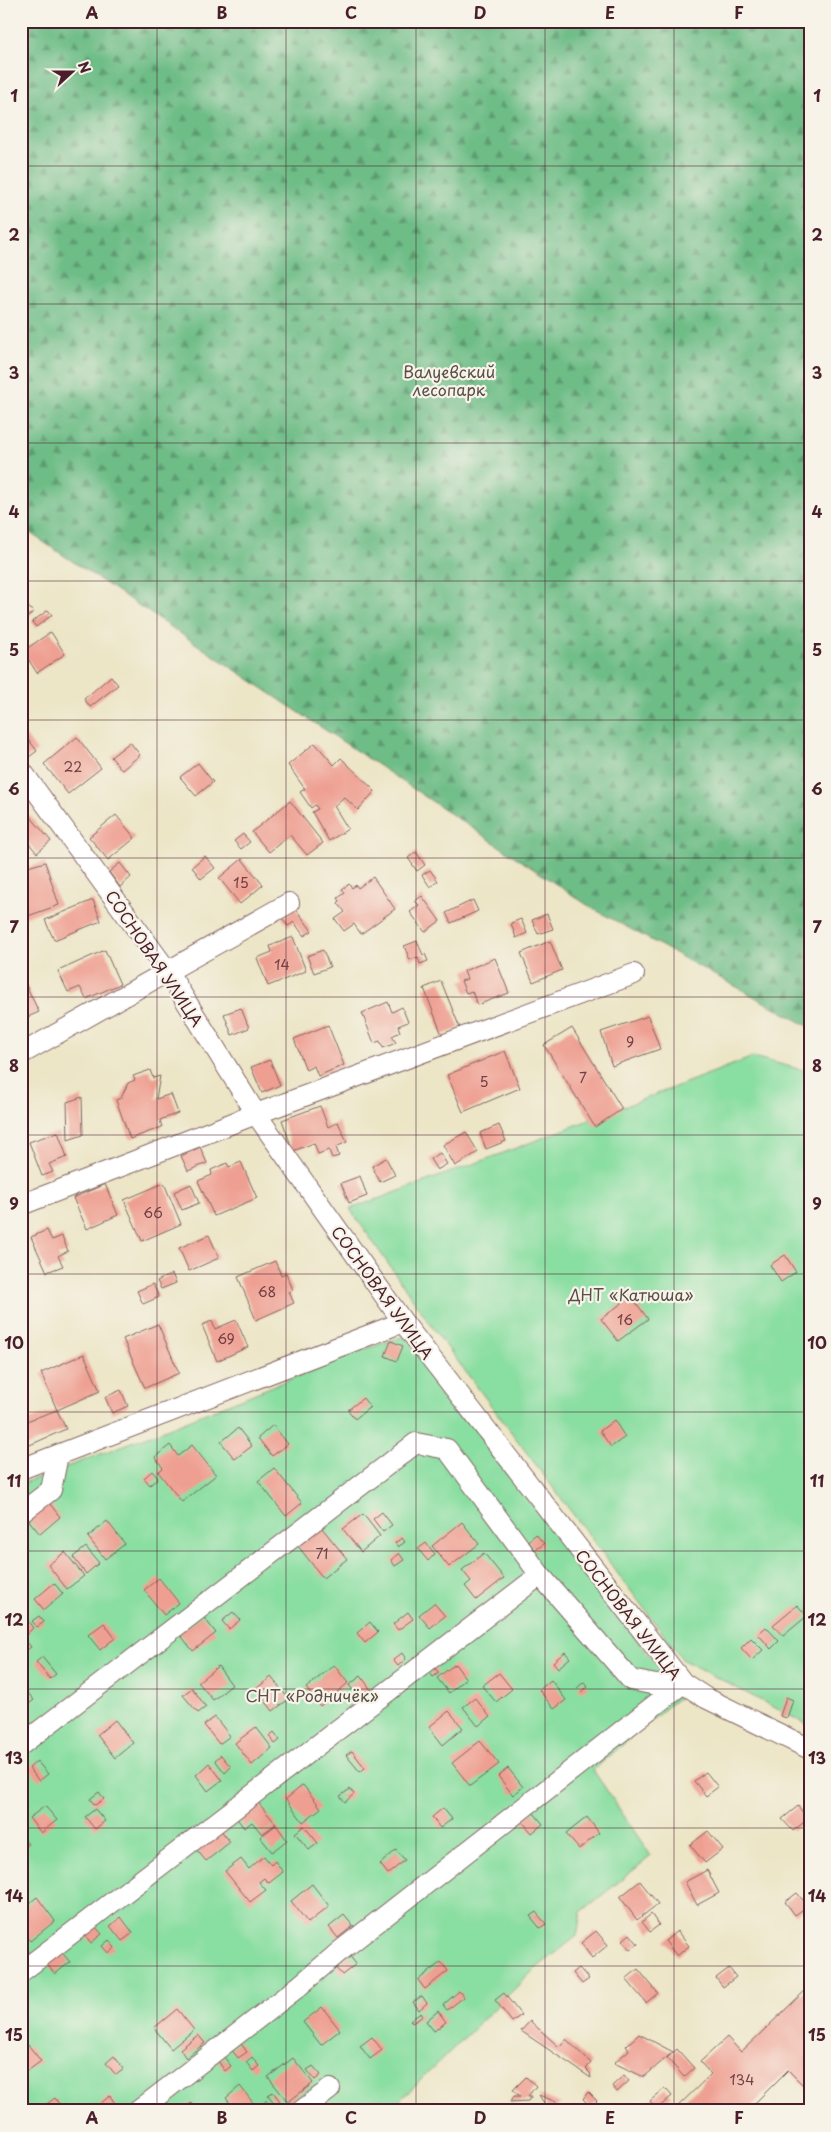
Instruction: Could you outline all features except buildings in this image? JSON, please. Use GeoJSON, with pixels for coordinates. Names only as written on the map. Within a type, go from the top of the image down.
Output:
{"type":"FeatureCollection","features":[{"type":"Feature","properties":{"kind":"street","name":"СОСНОВАЯ УЛИЦА"},"geometry":{"type":"LineString","coordinates":[[21,770],[168,972],[256,1114],[403,1322],[683,1683],[706,1698],[810,1749]]}},
{"type":"Feature","properties":{"kind":"street"},"geometry":{"type":"LineString","coordinates":[[21,1054],[289,903]]}},
{"type":"Feature","properties":{"kind":"street"},"geometry":{"type":"LineString","coordinates":[[21,1205],[256,1114],[634,974]]}},
{"type":"Feature","properties":{"kind":"street"},"geometry":{"type":"LineString","coordinates":[[21,1469],[403,1322]]}},
{"type":"Feature","properties":{"kind":"street"},"geometry":{"type":"LineString","coordinates":[[21,1745],[416,1443],[447,1449],[540,1575],[631,1680],[656,1685],[683,1683]]}},
{"type":"Feature","properties":{"kind":"street"},"geometry":{"type":"LineString","coordinates":[[21,1513],[51,1490],[58,1455]]}},
{"type":"Feature","properties":{"kind":"street"},"geometry":{"type":"LineString","coordinates":[[21,1972],[540,1575]]}},
{"type":"Feature","properties":{"kind":"street"},"geometry":{"type":"LineString","coordinates":[[138,2111],[683,1683]]}},
{"type":"Feature","properties":{"kind":"street"},"geometry":{"type":"LineString","coordinates":[[301,2111],[330,2089]]}},
{"type":"Feature","properties":{"kind":"green space","name":"Валуевский лесопарк"},"geometry":{"type":"Polygon","coordinates":[[[21,21],[810,21],[810,1027],[592,908],[21,527],[21,21]]]}},
{"type":"Feature","properties":{"kind":"green space","name":"ДНТ «Катюша»"},"geometry":{"type":"Polygon","coordinates":[[[753,1057],[810,1072],[810,1726],[683,1660],[438,1335],[350,1209],[498,1155],[753,1057]]]}},
{"type":"Feature","properties":{"kind":"green space","name":"СНТ «Родничёк»"},"geometry":{"type":"Polygon","coordinates":[[[405,1336],[680,1696],[593,1770],[651,1856],[581,1912],[577,1936],[533,1971],[397,2103],[402,2111],[21,2111],[21,1484],[159,1432],[362,1350],[405,1336]]]}}]}
